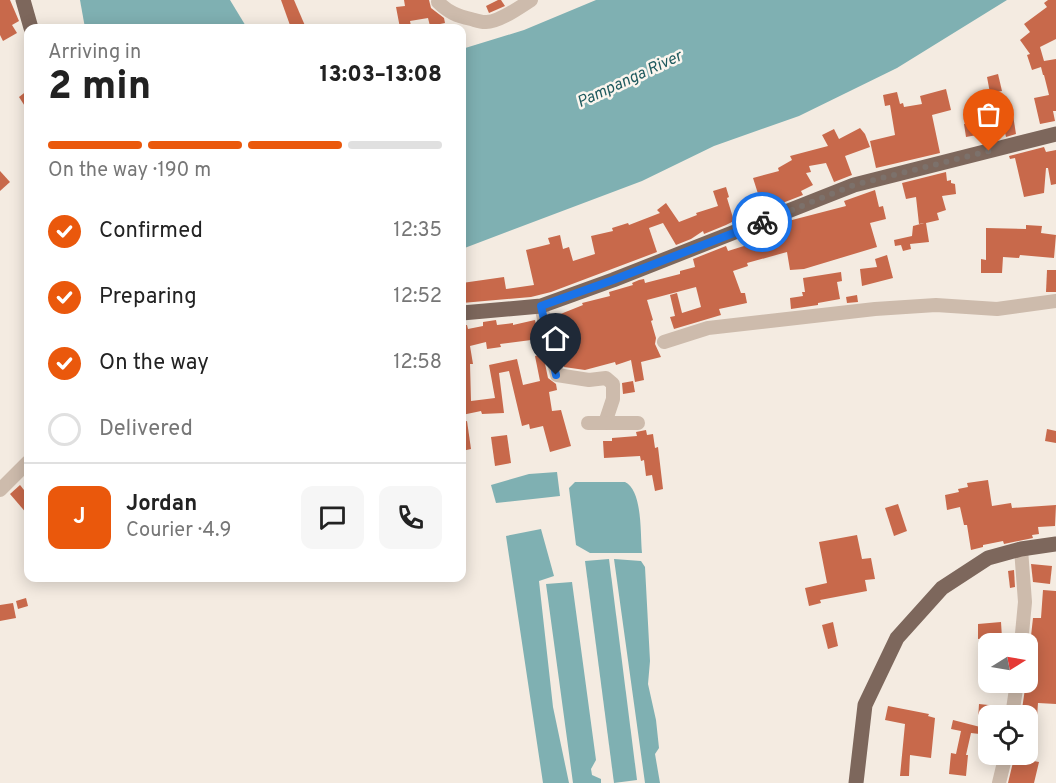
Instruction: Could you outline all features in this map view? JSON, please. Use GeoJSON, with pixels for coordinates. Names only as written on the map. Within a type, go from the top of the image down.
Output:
{"type":"FeatureCollection","features":[{"type":"Feature","properties":{"kind":"main road"},"geometry":{"type":"LineString","coordinates":[[23,0],[30,24]]}},
{"type":"Feature","properties":{"kind":"main road"},"geometry":{"type":"LineString","coordinates":[[466,313],[541,306],[624,276],[854,185],[1056,134]]}},
{"type":"Feature","properties":{"kind":"main road"},"geometry":{"type":"LineString","coordinates":[[856,783],[865,705],[897,638],[942,588],[988,558],[1021,549],[1056,544]]}},
{"type":"Feature","properties":{"kind":"street"},"geometry":{"type":"LineString","coordinates":[[438,2],[447,11],[456,15],[486,22],[510,13],[531,0]]}},
{"type":"Feature","properties":{"kind":"street"},"geometry":{"type":"LineString","coordinates":[[664,342],[708,328],[875,309],[936,305],[997,309],[1056,301]]}},
{"type":"Feature","properties":{"kind":"street"},"geometry":{"type":"LineString","coordinates":[[541,306],[556,375],[588,380],[606,378],[613,384],[613,399],[605,423]]}},
{"type":"Feature","properties":{"kind":"street"},"geometry":{"type":"LineString","coordinates":[[588,423],[638,423]]}},
{"type":"Feature","properties":{"kind":"street"},"geometry":{"type":"LineString","coordinates":[[0,490],[24,466]]}},
{"type":"Feature","properties":{"kind":"street"},"geometry":{"type":"LineString","coordinates":[[1021,549],[1025,602],[1022,633]]}},
{"type":"Feature","properties":{"kind":"street"},"geometry":{"type":"LineString","coordinates":[[999,783],[1003,765]]}},
{"type":"Feature","properties":{"kind":"water"},"geometry":{"type":"Polygon","coordinates":[[[80,0],[230,0],[245,24],[84,24],[80,0]]]}},
{"type":"Feature","properties":{"kind":"water","name":"Pampanga River"},"geometry":{"type":"Polygon","coordinates":[[[596,0],[1007,0],[897,68],[799,116],[714,146],[642,181],[466,247],[466,48],[524,30],[596,0]]]}},
{"type":"Feature","properties":{"kind":"water"},"geometry":{"type":"Polygon","coordinates":[[[557,472],[560,496],[496,503],[491,485],[529,474],[557,472]]]}},
{"type":"Feature","properties":{"kind":"water"},"geometry":{"type":"Polygon","coordinates":[[[575,482],[625,482],[631,487],[638,503],[642,553],[590,553],[576,545],[569,488],[575,482]]]}},
{"type":"Feature","properties":{"kind":"water"},"geometry":{"type":"Polygon","coordinates":[[[541,529],[554,576],[539,581],[553,707],[569,783],[543,783],[506,536],[541,529]]]}},
{"type":"Feature","properties":{"kind":"water"},"geometry":{"type":"Polygon","coordinates":[[[609,559],[637,780],[614,783],[585,561],[609,559]]]}},
{"type":"Feature","properties":{"kind":"water"},"geometry":{"type":"Polygon","coordinates":[[[614,559],[641,561],[645,567],[650,661],[648,684],[656,720],[659,748],[655,754],[660,783],[645,783],[614,559]]]}},
{"type":"Feature","properties":{"kind":"water"},"geometry":{"type":"Polygon","coordinates":[[[572,582],[596,760],[591,769],[592,775],[601,779],[601,783],[573,783],[546,584],[572,582]]]}},
{"type":"Feature","properties":{"kind":"building"},"geometry":{"type":"Polygon","coordinates":[[[0,0],[10,0],[19,21],[12,25],[17,33],[3,41],[0,35],[0,0]]]}},
{"type":"Feature","properties":{"kind":"building"},"geometry":{"type":"Polygon","coordinates":[[[281,0],[294,0],[304,24],[290,24],[281,0]]]}},
{"type":"Feature","properties":{"kind":"building"},"geometry":{"type":"Polygon","coordinates":[[[404,0],[429,0],[431,8],[444,18],[445,23],[430,24],[428,18],[410,21],[411,24],[399,24],[396,7],[405,6],[404,0]]]}},
{"type":"Feature","properties":{"kind":"building"},"geometry":{"type":"Polygon","coordinates":[[[501,0],[505,6],[489,13],[486,6],[501,0]]]}},
{"type":"Feature","properties":{"kind":"building"},"geometry":{"type":"Polygon","coordinates":[[[1048,0],[1056,0],[1056,39],[1040,47],[1044,61],[1056,59],[1056,111],[1053,111],[1055,121],[1040,124],[1034,98],[1049,95],[1041,67],[1032,70],[1027,55],[1030,54],[1020,40],[1030,32],[1024,24],[1047,7],[1044,3],[1048,0]]]}},
{"type":"Feature","properties":{"kind":"building"},"geometry":{"type":"Polygon","coordinates":[[[998,74],[1002,91],[990,93],[987,77],[998,74]]]}},
{"type":"Feature","properties":{"kind":"building"},"geometry":{"type":"Polygon","coordinates":[[[946,89],[951,110],[932,115],[940,153],[876,168],[870,141],[895,135],[890,105],[885,106],[883,95],[897,92],[900,104],[903,103],[904,107],[922,104],[920,96],[946,89]]]}},
{"type":"Feature","properties":{"kind":"building"},"geometry":{"type":"Polygon","coordinates":[[[24,93],[24,105],[19,97],[24,93]]]}},
{"type":"Feature","properties":{"kind":"building"},"geometry":{"type":"Polygon","coordinates":[[[1012,109],[1016,134],[1006,137],[1000,111],[1012,109]]]}},
{"type":"Feature","properties":{"kind":"building"},"geometry":{"type":"Polygon","coordinates":[[[975,122],[977,135],[966,137],[964,124],[975,122]]]}},
{"type":"Feature","properties":{"kind":"building"},"geometry":{"type":"Polygon","coordinates":[[[860,128],[870,147],[845,156],[852,175],[834,182],[826,163],[809,166],[811,172],[806,173],[813,185],[801,191],[803,195],[752,215],[749,204],[760,200],[753,178],[779,171],[778,168],[792,160],[790,156],[828,146],[822,135],[834,129],[839,139],[860,128]]]}},
{"type":"Feature","properties":{"kind":"building"},"geometry":{"type":"Polygon","coordinates":[[[1044,147],[1046,152],[1056,150],[1056,184],[1051,185],[1048,168],[1046,168],[1044,193],[1024,197],[1015,158],[1010,159],[1009,156],[1044,147]]]}},
{"type":"Feature","properties":{"kind":"building"},"geometry":{"type":"Polygon","coordinates":[[[0,171],[10,182],[0,191],[0,171]]]}},
{"type":"Feature","properties":{"kind":"building"},"geometry":{"type":"Polygon","coordinates":[[[946,172],[947,181],[951,180],[951,183],[955,184],[956,194],[942,196],[946,210],[937,213],[939,220],[926,223],[929,242],[910,244],[911,249],[903,251],[901,245],[895,246],[894,240],[912,236],[913,226],[924,223],[919,224],[916,197],[906,199],[902,183],[946,172]]]}},
{"type":"Feature","properties":{"kind":"building"},"geometry":{"type":"Polygon","coordinates":[[[726,187],[734,221],[704,234],[703,231],[676,245],[663,223],[649,228],[657,252],[551,292],[531,297],[466,303],[466,282],[504,277],[506,289],[534,285],[526,250],[550,244],[548,238],[560,235],[563,249],[569,247],[573,261],[595,254],[591,236],[613,231],[612,228],[628,223],[629,225],[660,213],[657,210],[666,203],[679,222],[697,215],[696,213],[718,206],[713,191],[726,187]]]}},
{"type":"Feature","properties":{"kind":"building"},"geometry":{"type":"Polygon","coordinates":[[[875,190],[879,207],[883,206],[886,219],[870,223],[877,247],[804,269],[790,270],[787,252],[747,263],[748,266],[733,271],[741,293],[745,293],[747,303],[719,309],[721,315],[674,329],[670,317],[675,316],[670,295],[677,293],[682,313],[701,307],[696,287],[647,300],[653,320],[651,321],[656,338],[655,344],[661,357],[641,362],[644,380],[635,382],[631,360],[585,370],[564,367],[560,348],[575,345],[573,334],[557,337],[553,317],[583,305],[582,303],[610,296],[609,292],[633,285],[632,283],[639,280],[644,279],[645,283],[680,274],[680,271],[695,267],[693,259],[726,246],[728,251],[744,246],[742,240],[749,237],[750,239],[778,230],[777,226],[792,220],[846,206],[844,201],[875,190]]]}},
{"type":"Feature","properties":{"kind":"building"},"geometry":{"type":"Polygon","coordinates":[[[1026,225],[1042,226],[1041,233],[1056,235],[1054,258],[1020,255],[1019,258],[1003,257],[1002,273],[981,273],[981,259],[986,260],[986,228],[1026,229],[1026,225]]]}},
{"type":"Feature","properties":{"kind":"building"},"geometry":{"type":"Polygon","coordinates":[[[887,255],[893,278],[862,286],[860,269],[877,267],[875,259],[887,255]]]}},
{"type":"Feature","properties":{"kind":"building"},"geometry":{"type":"Polygon","coordinates":[[[1047,270],[1056,270],[1056,292],[1046,292],[1047,270]]]}},
{"type":"Feature","properties":{"kind":"building"},"geometry":{"type":"Polygon","coordinates":[[[841,272],[842,281],[837,282],[840,299],[791,309],[790,298],[803,296],[802,292],[805,292],[803,278],[841,272]]]}},
{"type":"Feature","properties":{"kind":"building"},"geometry":{"type":"Polygon","coordinates":[[[857,295],[858,302],[847,303],[846,297],[857,295]]]}},
{"type":"Feature","properties":{"kind":"building"},"geometry":{"type":"Polygon","coordinates":[[[496,320],[497,325],[513,323],[513,325],[535,320],[539,339],[500,344],[501,347],[487,349],[486,342],[470,346],[473,364],[470,364],[471,401],[495,398],[489,365],[517,359],[523,385],[540,381],[535,356],[543,354],[548,378],[556,384],[557,390],[549,392],[552,411],[561,410],[571,446],[550,452],[543,426],[530,429],[529,424],[522,426],[509,371],[499,373],[504,413],[482,414],[481,411],[466,414],[466,325],[468,329],[483,326],[483,322],[496,320]]]}},
{"type":"Feature","properties":{"kind":"building"},"geometry":{"type":"Polygon","coordinates":[[[633,381],[635,392],[623,394],[622,383],[633,381]]]}},
{"type":"Feature","properties":{"kind":"building"},"geometry":{"type":"Polygon","coordinates":[[[466,421],[471,449],[466,450],[466,421]]]}},
{"type":"Feature","properties":{"kind":"building"},"geometry":{"type":"Polygon","coordinates":[[[1047,429],[1056,431],[1056,443],[1045,441],[1047,429]]]}},
{"type":"Feature","properties":{"kind":"building"},"geometry":{"type":"Polygon","coordinates":[[[646,430],[647,435],[653,434],[655,448],[658,447],[663,489],[655,491],[652,475],[646,476],[644,460],[641,461],[640,456],[604,458],[603,441],[637,436],[636,432],[646,430]]]}},
{"type":"Feature","properties":{"kind":"building"},"geometry":{"type":"Polygon","coordinates":[[[507,435],[511,463],[495,466],[491,437],[507,435]]]}},
{"type":"Feature","properties":{"kind":"building"},"geometry":{"type":"Polygon","coordinates":[[[988,480],[992,506],[1011,503],[1012,508],[1056,505],[1055,526],[1038,527],[1039,534],[1032,535],[1033,538],[1004,544],[1003,541],[971,550],[967,525],[964,525],[960,507],[947,510],[945,495],[959,492],[958,489],[968,487],[967,483],[988,480]]]}},
{"type":"Feature","properties":{"kind":"building"},"geometry":{"type":"Polygon","coordinates":[[[20,485],[24,490],[24,510],[10,494],[20,485]]]}},
{"type":"Feature","properties":{"kind":"building"},"geometry":{"type":"Polygon","coordinates":[[[898,504],[907,531],[894,536],[885,508],[898,504]]]}},
{"type":"Feature","properties":{"kind":"building"},"geometry":{"type":"Polygon","coordinates":[[[857,535],[862,559],[871,558],[875,579],[865,580],[867,591],[820,600],[821,603],[809,606],[805,588],[827,583],[819,542],[857,535]]]}},
{"type":"Feature","properties":{"kind":"building"},"geometry":{"type":"Polygon","coordinates":[[[1031,564],[1052,566],[1050,584],[1033,582],[1031,564]]]}},
{"type":"Feature","properties":{"kind":"building"},"geometry":{"type":"Polygon","coordinates":[[[1014,570],[1015,587],[1010,588],[1008,571],[1014,570]]]}},
{"type":"Feature","properties":{"kind":"building"},"geometry":{"type":"Polygon","coordinates":[[[1043,590],[1056,591],[1056,704],[1023,705],[1024,693],[1038,693],[1038,633],[1031,633],[1033,618],[1041,618],[1043,590]]]}},
{"type":"Feature","properties":{"kind":"building"},"geometry":{"type":"Polygon","coordinates":[[[26,598],[28,606],[18,609],[16,601],[26,598]]]}},
{"type":"Feature","properties":{"kind":"building"},"geometry":{"type":"Polygon","coordinates":[[[13,603],[16,618],[0,621],[0,605],[13,603]]]}},
{"type":"Feature","properties":{"kind":"building"},"geometry":{"type":"Polygon","coordinates":[[[833,622],[838,646],[828,649],[822,625],[833,622]]]}},
{"type":"Feature","properties":{"kind":"building"},"geometry":{"type":"Polygon","coordinates":[[[1001,622],[1002,633],[978,633],[978,624],[1001,622]]]}},
{"type":"Feature","properties":{"kind":"building"},"geometry":{"type":"Polygon","coordinates":[[[888,706],[929,714],[928,716],[935,718],[931,758],[910,755],[909,776],[900,776],[905,724],[885,720],[888,706]]]}},
{"type":"Feature","properties":{"kind":"building"},"geometry":{"type":"Polygon","coordinates":[[[953,720],[978,726],[978,734],[971,733],[966,755],[968,755],[966,776],[949,774],[951,753],[956,754],[961,731],[951,729],[953,720]]]}},
{"type":"Feature","properties":{"kind":"building"},"geometry":{"type":"Polygon","coordinates":[[[1039,762],[1034,783],[1008,783],[1012,765],[1038,765],[1039,762]]]}},
{"type":"Feature","properties":{"kind":"way so far"},"geometry":{"type":"LineString","coordinates":[[762,222],[854,185],[989,151]]}},
{"type":"Feature","properties":{"kind":"route"},"geometry":{"type":"LineString","coordinates":[[556,375],[541,306],[762,222]]}}]}
